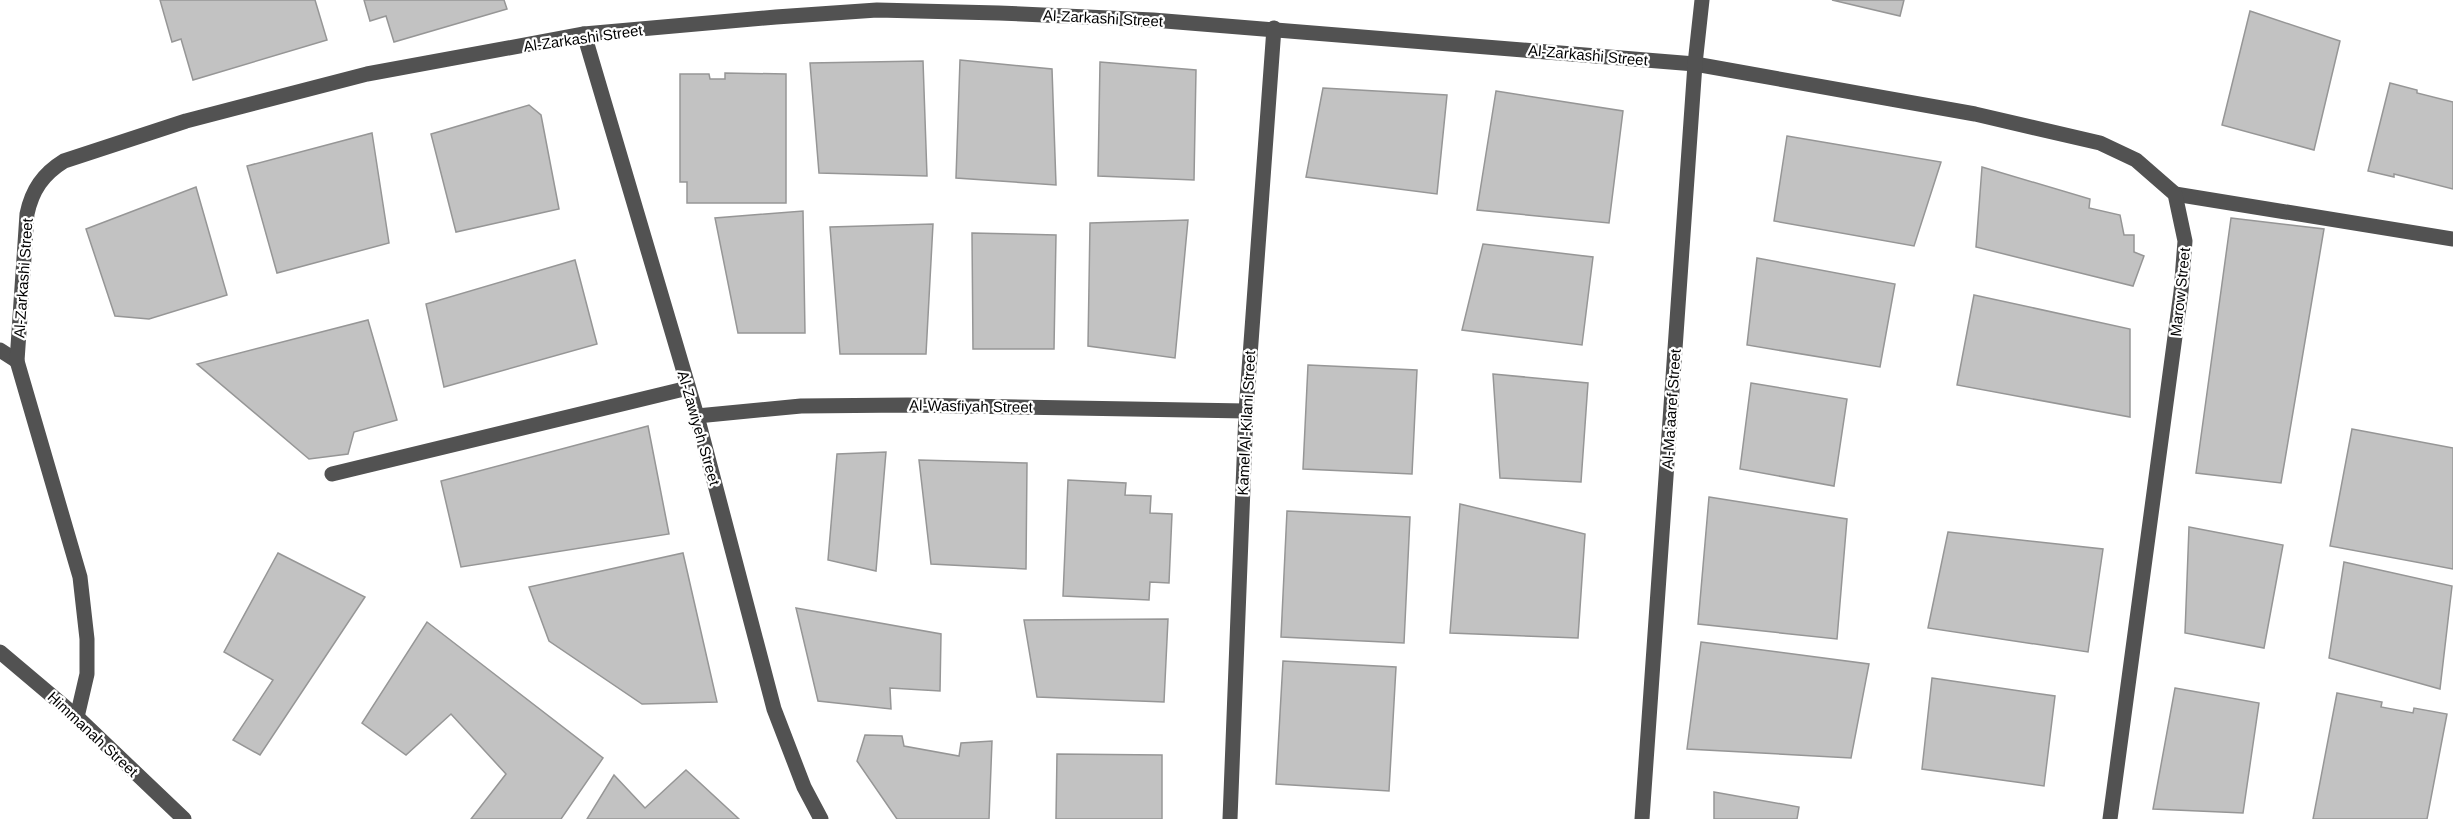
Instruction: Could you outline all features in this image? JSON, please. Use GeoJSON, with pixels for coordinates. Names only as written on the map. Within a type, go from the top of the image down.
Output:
{"type":"FeatureCollection","features":[{"type":"Feature","properties":{"kind":"street","name":"Al-Ma'aaref Street"},"geometry":{"type":"LineString","coordinates":[[1642,819],[1695,64],[1702,0]]}},
{"type":"Feature","properties":{"kind":"street","name":"Al-Zarkashi Street"},"geometry":{"type":"LineString","coordinates":[[77,717],[87,674],[87,639],[80,577],[17,362],[27,214],[31,198],[39,183],[50,169],[64,161],[186,121],[367,74],[584,34],[877,10],[999,12],[1274,28],[1695,64]]}},
{"type":"Feature","properties":{"kind":"street","name":"Kamel Al-Kilani Street"},"geometry":{"type":"LineString","coordinates":[[1230,819],[1246,411],[1274,28]]}},
{"type":"Feature","properties":{"kind":"street","name":"Al-Zawiyeh Street"},"geometry":{"type":"LineString","coordinates":[[584,34],[697,416],[774,709],[804,787],[821,819]]}},
{"type":"Feature","properties":{"kind":"street"},"geometry":{"type":"LineString","coordinates":[[1695,64],[1975,114],[2100,143],[2136,160],[2175,194],[2453,238]]}},
{"type":"Feature","properties":{"kind":"street","name":"Marow Street"},"geometry":{"type":"LineString","coordinates":[[2110,819],[2181,292],[2185,241],[2175,194]]}},
{"type":"Feature","properties":{"kind":"street"},"geometry":{"type":"LineString","coordinates":[[0,350],[17,362]]}},
{"type":"Feature","properties":{"kind":"street"},"geometry":{"type":"LineString","coordinates":[[332,474],[688,388]]}},
{"type":"Feature","properties":{"kind":"street","name":"Al-Wasfiyah Street"},"geometry":{"type":"LineString","coordinates":[[697,416],[801,406],[908,405],[1246,411]]}},
{"type":"Feature","properties":{"kind":"street","name":"Himmanah Street"},"geometry":{"type":"LineString","coordinates":[[0,652],[77,717],[184,819]]}},
{"type":"Feature","properties":{"kind":"building"},"geometry":{"type":"Polygon","coordinates":[[[160,0],[315,0],[327,40],[193,80],[181,39],[172,42],[160,0]]]}},
{"type":"Feature","properties":{"kind":"building"},"geometry":{"type":"Polygon","coordinates":[[[364,0],[504,0],[507,9],[394,42],[386,16],[370,21],[364,0]]]}},
{"type":"Feature","properties":{"kind":"building"},"geometry":{"type":"Polygon","coordinates":[[[1832,0],[1904,0],[1900,16],[1832,0]]]}},
{"type":"Feature","properties":{"kind":"building"},"geometry":{"type":"Polygon","coordinates":[[[2250,11],[2340,41],[2314,150],[2222,125],[2250,11]]]}},
{"type":"Feature","properties":{"kind":"building"},"geometry":{"type":"Polygon","coordinates":[[[960,60],[1052,69],[1056,185],[956,178],[960,60]]]}},
{"type":"Feature","properties":{"kind":"building"},"geometry":{"type":"Polygon","coordinates":[[[923,61],[927,176],[819,173],[810,63],[923,61]]]}},
{"type":"Feature","properties":{"kind":"building"},"geometry":{"type":"Polygon","coordinates":[[[1100,62],[1196,70],[1194,180],[1098,176],[1100,62]]]}},
{"type":"Feature","properties":{"kind":"building"},"geometry":{"type":"Polygon","coordinates":[[[725,73],[786,74],[786,203],[687,203],[687,182],[680,182],[680,74],[709,74],[710,79],[725,79],[725,73]]]}},
{"type":"Feature","properties":{"kind":"building"},"geometry":{"type":"Polygon","coordinates":[[[2390,83],[2453,102],[2453,189],[2394,174],[2394,177],[2368,171],[2390,83]]]}},
{"type":"Feature","properties":{"kind":"building"},"geometry":{"type":"Polygon","coordinates":[[[1323,88],[1447,95],[1437,194],[1306,177],[1323,88]]]}},
{"type":"Feature","properties":{"kind":"building"},"geometry":{"type":"Polygon","coordinates":[[[1496,91],[1623,111],[1609,223],[1477,210],[1496,91]]]}},
{"type":"Feature","properties":{"kind":"building"},"geometry":{"type":"Polygon","coordinates":[[[529,105],[541,115],[559,209],[456,232],[431,134],[529,105]]]}},
{"type":"Feature","properties":{"kind":"building"},"geometry":{"type":"Polygon","coordinates":[[[372,133],[389,243],[277,273],[247,166],[372,133]]]}},
{"type":"Feature","properties":{"kind":"building"},"geometry":{"type":"Polygon","coordinates":[[[1787,136],[1941,162],[1914,246],[1774,221],[1787,136]]]}},
{"type":"Feature","properties":{"kind":"building"},"geometry":{"type":"Polygon","coordinates":[[[1982,167],[2090,199],[2089,208],[2120,215],[2124,235],[2134,235],[2134,252],[2144,256],[2133,286],[1976,247],[1982,167]]]}},
{"type":"Feature","properties":{"kind":"building"},"geometry":{"type":"Polygon","coordinates":[[[196,187],[227,295],[149,319],[115,316],[86,229],[196,187]]]}},
{"type":"Feature","properties":{"kind":"building"},"geometry":{"type":"Polygon","coordinates":[[[803,211],[805,333],[738,333],[715,218],[803,211]]]}},
{"type":"Feature","properties":{"kind":"building"},"geometry":{"type":"Polygon","coordinates":[[[2231,218],[2324,229],[2281,483],[2196,473],[2231,218]]]}},
{"type":"Feature","properties":{"kind":"building"},"geometry":{"type":"Polygon","coordinates":[[[1188,220],[1175,358],[1088,346],[1090,223],[1188,220]]]}},
{"type":"Feature","properties":{"kind":"building"},"geometry":{"type":"Polygon","coordinates":[[[933,224],[926,354],[840,354],[830,227],[933,224]]]}},
{"type":"Feature","properties":{"kind":"building"},"geometry":{"type":"Polygon","coordinates":[[[972,233],[1056,235],[1054,349],[973,349],[972,233]]]}},
{"type":"Feature","properties":{"kind":"building"},"geometry":{"type":"Polygon","coordinates":[[[1483,244],[1593,257],[1582,345],[1462,330],[1483,244]]]}},
{"type":"Feature","properties":{"kind":"building"},"geometry":{"type":"Polygon","coordinates":[[[1757,258],[1895,284],[1880,367],[1747,345],[1757,258]]]}},
{"type":"Feature","properties":{"kind":"building"},"geometry":{"type":"Polygon","coordinates":[[[575,260],[597,344],[444,387],[426,304],[575,260]]]}},
{"type":"Feature","properties":{"kind":"building"},"geometry":{"type":"Polygon","coordinates":[[[1974,295],[2130,329],[2130,417],[1957,385],[1974,295]]]}},
{"type":"Feature","properties":{"kind":"building"},"geometry":{"type":"Polygon","coordinates":[[[368,320],[397,420],[354,432],[348,454],[309,459],[197,364],[368,320]]]}},
{"type":"Feature","properties":{"kind":"building"},"geometry":{"type":"Polygon","coordinates":[[[1308,365],[1417,370],[1412,474],[1303,469],[1308,365]]]}},
{"type":"Feature","properties":{"kind":"building"},"geometry":{"type":"Polygon","coordinates":[[[1493,374],[1588,383],[1581,482],[1500,478],[1493,374]]]}},
{"type":"Feature","properties":{"kind":"building"},"geometry":{"type":"Polygon","coordinates":[[[1751,383],[1847,399],[1834,486],[1740,469],[1751,383]]]}},
{"type":"Feature","properties":{"kind":"building"},"geometry":{"type":"Polygon","coordinates":[[[648,426],[669,534],[461,567],[441,481],[648,426]]]}},
{"type":"Feature","properties":{"kind":"building"},"geometry":{"type":"Polygon","coordinates":[[[2352,429],[2453,448],[2453,569],[2330,546],[2352,429]]]}},
{"type":"Feature","properties":{"kind":"building"},"geometry":{"type":"Polygon","coordinates":[[[886,452],[876,571],[828,560],[837,454],[886,452]]]}},
{"type":"Feature","properties":{"kind":"building"},"geometry":{"type":"Polygon","coordinates":[[[919,460],[1027,463],[1026,569],[931,564],[919,460]]]}},
{"type":"Feature","properties":{"kind":"building"},"geometry":{"type":"Polygon","coordinates":[[[1068,480],[1126,483],[1125,495],[1151,496],[1150,513],[1172,514],[1169,583],[1150,582],[1149,600],[1063,596],[1068,480]]]}},
{"type":"Feature","properties":{"kind":"building"},"geometry":{"type":"Polygon","coordinates":[[[1709,497],[1847,519],[1837,639],[1698,624],[1709,497]]]}},
{"type":"Feature","properties":{"kind":"building"},"geometry":{"type":"Polygon","coordinates":[[[1460,504],[1585,534],[1578,638],[1450,633],[1460,504]]]}},
{"type":"Feature","properties":{"kind":"building"},"geometry":{"type":"Polygon","coordinates":[[[1287,511],[1410,517],[1404,643],[1281,637],[1287,511]]]}},
{"type":"Feature","properties":{"kind":"building"},"geometry":{"type":"Polygon","coordinates":[[[2189,527],[2283,545],[2264,648],[2185,633],[2189,527]]]}},
{"type":"Feature","properties":{"kind":"building"},"geometry":{"type":"Polygon","coordinates":[[[1948,532],[2103,549],[2088,652],[1928,628],[1948,532]]]}},
{"type":"Feature","properties":{"kind":"building"},"geometry":{"type":"Polygon","coordinates":[[[278,553],[365,597],[260,755],[233,740],[273,680],[224,652],[278,553]]]}},
{"type":"Feature","properties":{"kind":"building"},"geometry":{"type":"Polygon","coordinates":[[[683,553],[717,702],[642,704],[549,641],[529,587],[683,553]]]}},
{"type":"Feature","properties":{"kind":"building"},"geometry":{"type":"Polygon","coordinates":[[[2344,562],[2452,586],[2440,689],[2329,658],[2344,562]]]}},
{"type":"Feature","properties":{"kind":"building"},"geometry":{"type":"Polygon","coordinates":[[[796,608],[941,634],[940,691],[890,688],[891,709],[818,701],[796,608]]]}},
{"type":"Feature","properties":{"kind":"building"},"geometry":{"type":"Polygon","coordinates":[[[1168,619],[1164,702],[1037,697],[1024,620],[1168,619]]]}},
{"type":"Feature","properties":{"kind":"building"},"geometry":{"type":"Polygon","coordinates":[[[427,622],[603,758],[561,819],[471,819],[506,774],[451,714],[406,755],[362,723],[427,622]]]}},
{"type":"Feature","properties":{"kind":"building"},"geometry":{"type":"Polygon","coordinates":[[[1701,642],[1869,664],[1851,758],[1687,749],[1701,642]]]}},
{"type":"Feature","properties":{"kind":"building"},"geometry":{"type":"Polygon","coordinates":[[[1283,661],[1396,667],[1389,791],[1276,784],[1283,661]]]}},
{"type":"Feature","properties":{"kind":"building"},"geometry":{"type":"Polygon","coordinates":[[[1932,678],[2055,696],[2044,786],[1922,769],[1932,678]]]}},
{"type":"Feature","properties":{"kind":"building"},"geometry":{"type":"Polygon","coordinates":[[[2175,688],[2259,703],[2243,813],[2153,809],[2175,688]]]}},
{"type":"Feature","properties":{"kind":"building"},"geometry":{"type":"Polygon","coordinates":[[[2337,693],[2382,702],[2381,707],[2413,713],[2414,708],[2447,714],[2427,819],[2313,819],[2337,693]]]}},
{"type":"Feature","properties":{"kind":"building"},"geometry":{"type":"Polygon","coordinates":[[[865,735],[902,736],[904,746],[959,756],[961,743],[992,741],[989,819],[897,819],[857,761],[865,735]]]}},
{"type":"Feature","properties":{"kind":"building"},"geometry":{"type":"Polygon","coordinates":[[[1057,754],[1162,755],[1162,819],[1056,819],[1057,754]]]}},
{"type":"Feature","properties":{"kind":"building"},"geometry":{"type":"Polygon","coordinates":[[[686,770],[739,819],[587,819],[614,775],[645,808],[686,770]]]}},
{"type":"Feature","properties":{"kind":"building"},"geometry":{"type":"Polygon","coordinates":[[[1714,792],[1799,807],[1797,819],[1714,819],[1714,792]]]}}]}
